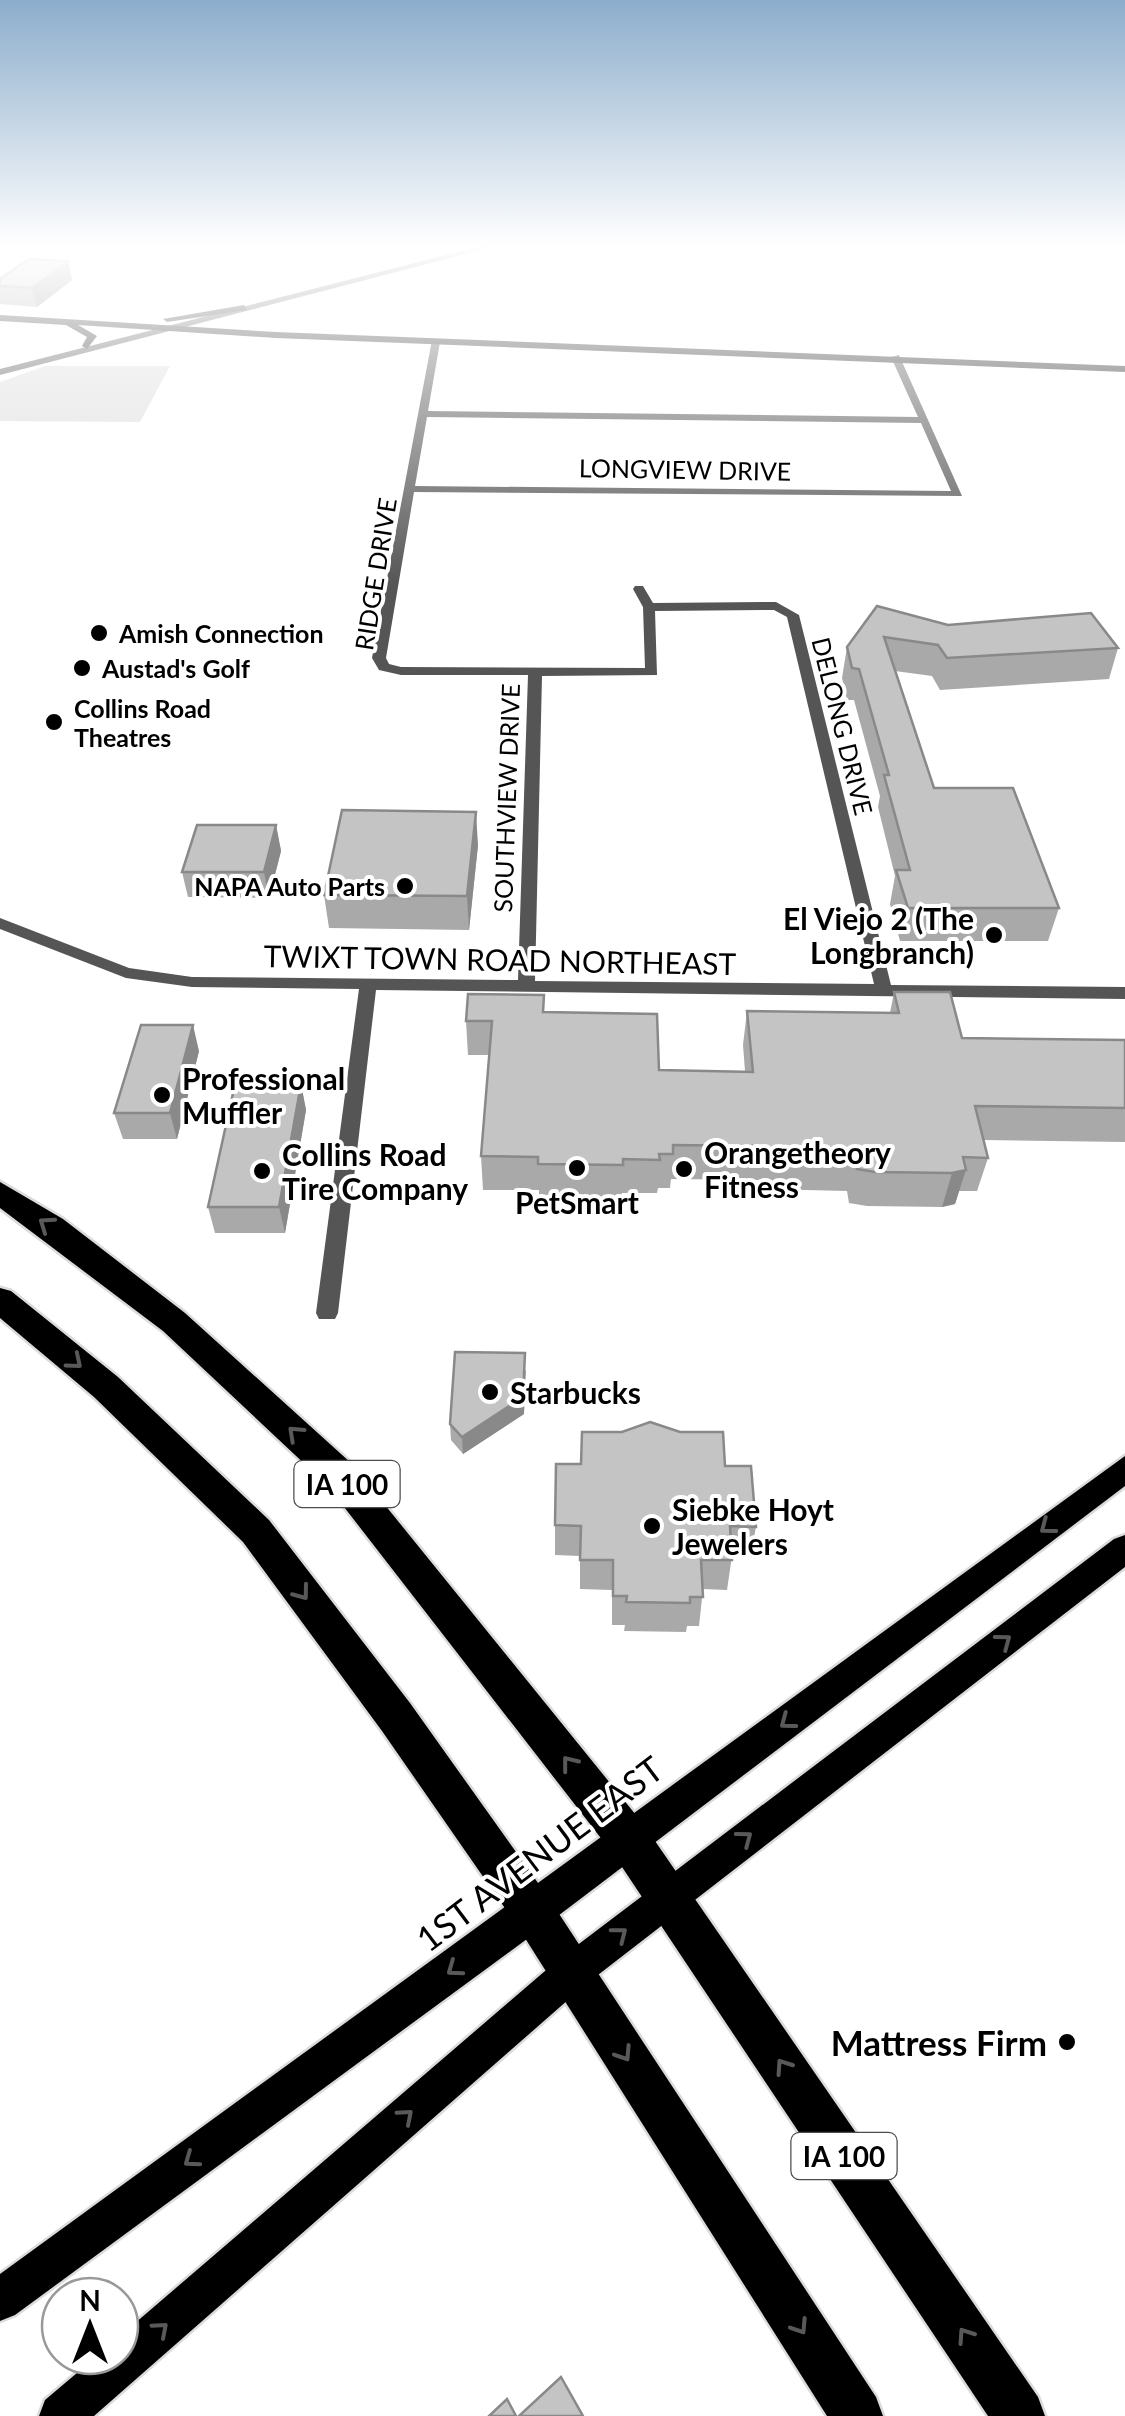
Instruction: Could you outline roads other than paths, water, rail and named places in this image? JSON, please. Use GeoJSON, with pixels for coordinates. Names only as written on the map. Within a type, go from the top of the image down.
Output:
{"type":"FeatureCollection","features":[{"type":"Feature","properties":{"kind":"highway","name":"IA 100"},"geometry":{"type":"LineString","coordinates":[[0,1193],[52,1227],[174,1322],[338,1474],[629,1840],[1019,2416]]}},
{"type":"Feature","properties":{"kind":"highway","name":"IA 100"},"geometry":{"type":"LineString","coordinates":[[0,1300],[106,1387],[256,1531],[396,1717],[533,1912],[857,2416]]}},
{"type":"Feature","properties":{"kind":"main road"},"geometry":{"type":"LineString","coordinates":[[929,359],[1125,369]]}},
{"type":"Feature","properties":{"kind":"main road","name":"1ST AVENUE EAST"},"geometry":{"type":"LineString","coordinates":[[0,2300],[533,1912],[1125,1469]]}},
{"type":"Feature","properties":{"kind":"main road"},"geometry":{"type":"LineString","coordinates":[[61,2416],[572,1972],[1125,1550]]}},
{"type":"Feature","properties":{"kind":"street"},"geometry":{"type":"LineString","coordinates":[[0,372],[44,359]]}},
{"type":"Feature","properties":{"kind":"street","name":"RIDGE DRIVE"},"geometry":{"type":"LineString","coordinates":[[433,359],[380,658],[384,667],[401,671],[652,672],[649,607]]}},
{"type":"Feature","properties":{"kind":"street"},"geometry":{"type":"LineString","coordinates":[[425,414],[924,420],[897,359]]}},
{"type":"Feature","properties":{"kind":"street","name":"LONGVIEW DRIVE"},"geometry":{"type":"LineString","coordinates":[[411,489],[958,494],[924,420]]}},
{"type":"Feature","properties":{"kind":"street"},"geometry":{"type":"LineString","coordinates":[[640,589],[649,607]]}},
{"type":"Feature","properties":{"kind":"street","name":"DELONG DRIVE"},"geometry":{"type":"LineString","coordinates":[[649,607],[776,606],[793,615],[884,992]]}},
{"type":"Feature","properties":{"kind":"street","name":"SOUTHVIEW DRIVE"},"geometry":{"type":"LineString","coordinates":[[526,988],[535,671]]}},
{"type":"Feature","properties":{"kind":"street","name":"TWIXT TOWN ROAD NORTHEAST"},"geometry":{"type":"LineString","coordinates":[[2,924],[126,973],[192,982],[368,987],[1125,992]]}},
{"type":"Feature","properties":{"kind":"street"},"geometry":{"type":"LineString","coordinates":[[326,1313],[368,987]]}},
{"type":"Feature","properties":{"kind":"place","name":"Amish Connection"},"geometry":{"type":"Point","coordinates":[99,633]}},
{"type":"Feature","properties":{"kind":"place","name":"Austad's Golf"},"geometry":{"type":"Point","coordinates":[82,668]}},
{"type":"Feature","properties":{"kind":"place","name":"Collins Road Theatres"},"geometry":{"type":"Point","coordinates":[54,722]}},
{"type":"Feature","properties":{"kind":"place","name":"NAPA Auto Parts"},"geometry":{"type":"Point","coordinates":[405,886]}},
{"type":"Feature","properties":{"kind":"place","name":"El Viejo 2 (The Longbranch)"},"geometry":{"type":"Point","coordinates":[994,935]}},
{"type":"Feature","properties":{"kind":"place","name":"Professional Muffler"},"geometry":{"type":"Point","coordinates":[162,1095]}},
{"type":"Feature","properties":{"kind":"place","name":"PetSmart"},"geometry":{"type":"Point","coordinates":[577,1168]}},
{"type":"Feature","properties":{"kind":"place","name":"Orangetheory Fitness"},"geometry":{"type":"Point","coordinates":[684,1169]}},
{"type":"Feature","properties":{"kind":"place","name":"Collins Road Tire Company"},"geometry":{"type":"Point","coordinates":[262,1171]}},
{"type":"Feature","properties":{"kind":"place","name":"Starbucks"},"geometry":{"type":"Point","coordinates":[490,1392]}},
{"type":"Feature","properties":{"kind":"place","name":"Siebke Hoyt Jewelers"},"geometry":{"type":"Point","coordinates":[652,1526]}},
{"type":"Feature","properties":{"kind":"place","name":"Mattress Firm"},"geometry":{"type":"Point","coordinates":[1067,2042]}}]}
